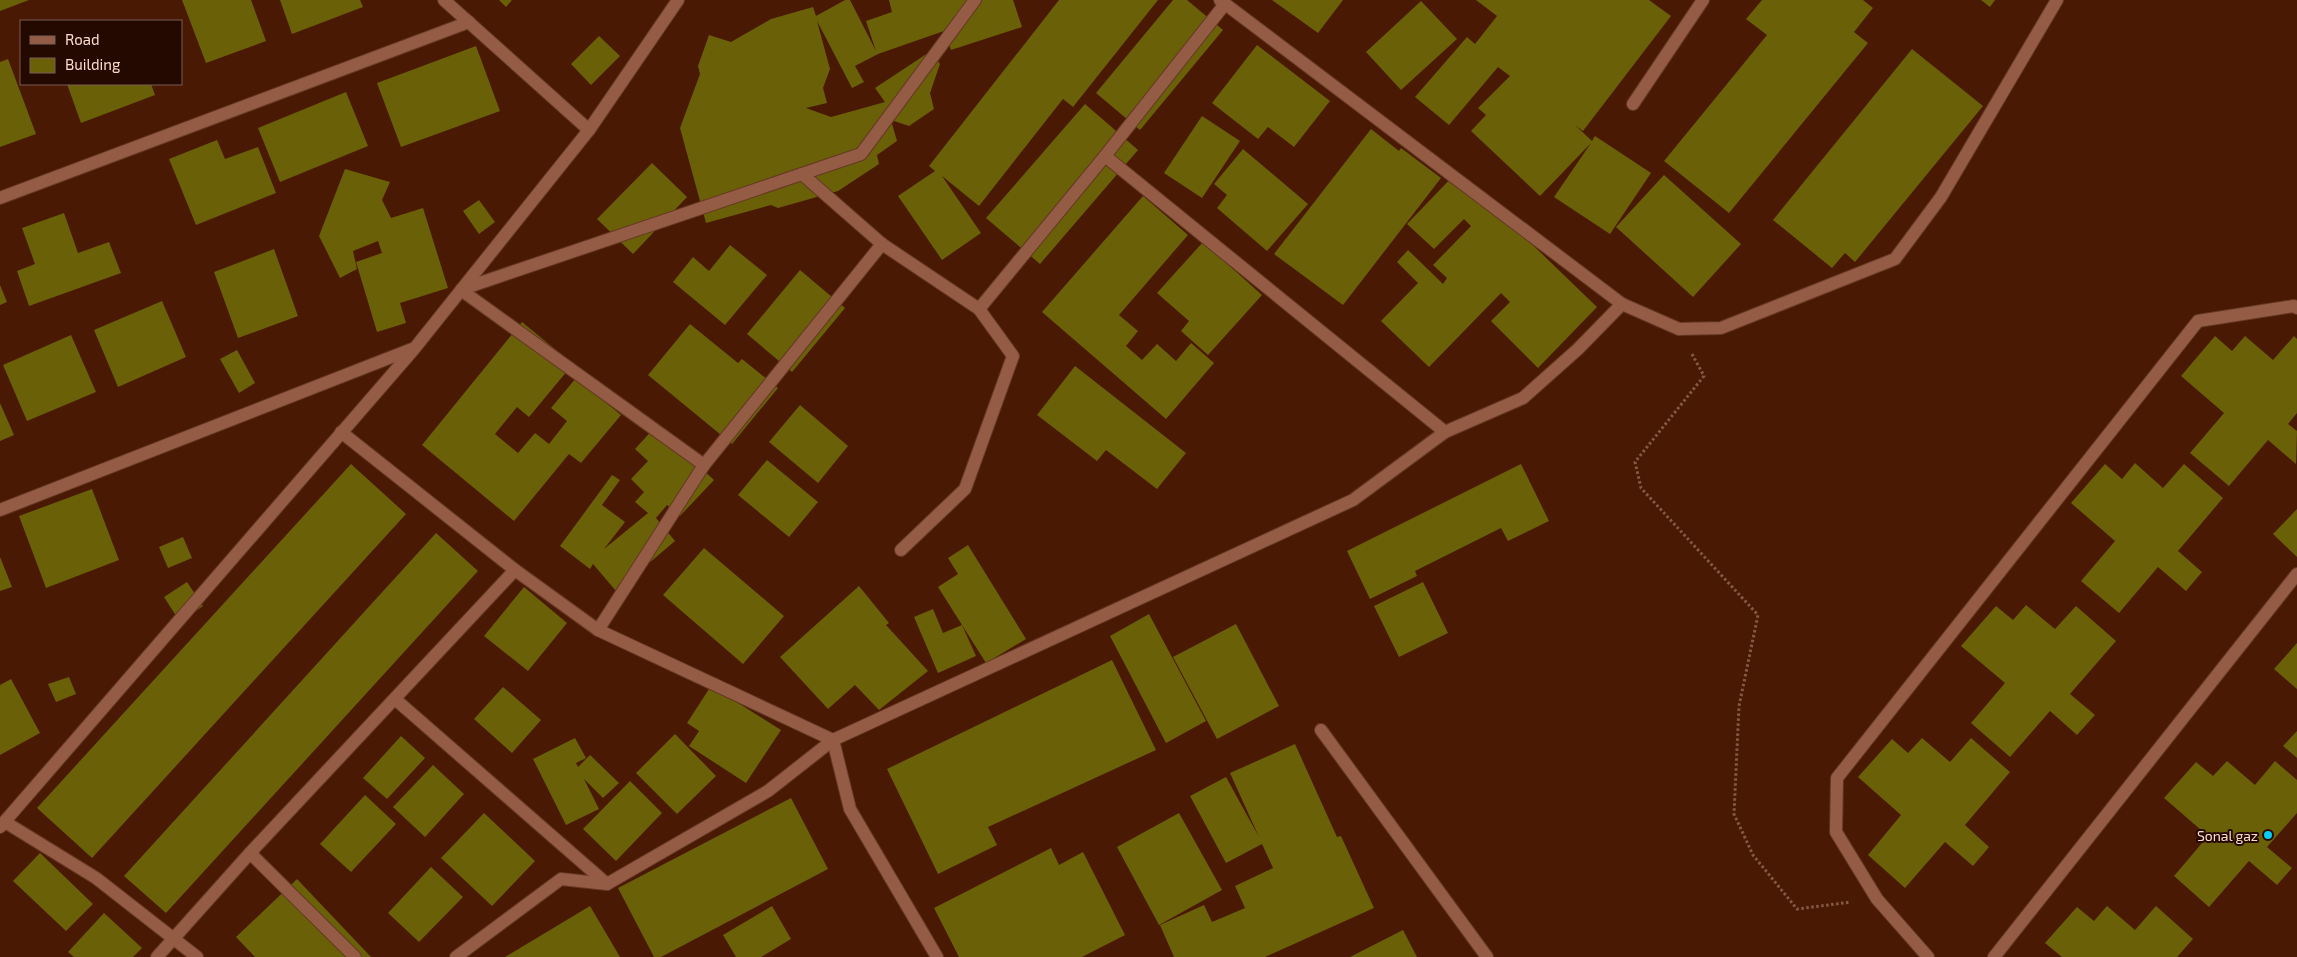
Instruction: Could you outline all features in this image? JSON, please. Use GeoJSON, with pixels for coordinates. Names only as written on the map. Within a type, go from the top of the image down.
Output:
{"type":"FeatureCollection","features":[{"type":"Feature","properties":{"kind":"street"},"geometry":{"type":"LineString","coordinates":[[444,0],[589,130]]}},
{"type":"Feature","properties":{"kind":"street"},"geometry":{"type":"LineString","coordinates":[[196,957],[96,878],[3,824],[414,349],[589,130],[678,0]]}},
{"type":"Feature","properties":{"kind":"street"},"geometry":{"type":"LineString","coordinates":[[462,290],[861,154],[975,0]]}},
{"type":"Feature","properties":{"kind":"street"},"geometry":{"type":"LineString","coordinates":[[1633,104],[1703,0]]}},
{"type":"Feature","properties":{"kind":"street"},"geometry":{"type":"LineString","coordinates":[[979,309],[1105,156],[1222,2],[1622,304],[1679,329],[1721,328],[1895,259],[1941,197],[2057,0]]}},
{"type":"Feature","properties":{"kind":"street"},"geometry":{"type":"LineString","coordinates":[[0,198],[469,22]]}},
{"type":"Feature","properties":{"kind":"street"},"geometry":{"type":"LineString","coordinates":[[1105,156],[1445,432]]}},
{"type":"Feature","properties":{"kind":"street"},"geometry":{"type":"LineString","coordinates":[[802,174],[882,244],[979,309],[1013,356],[965,489],[900,550]]}},
{"type":"Feature","properties":{"kind":"street"},"geometry":{"type":"LineString","coordinates":[[598,630],[704,465],[882,244]]}},
{"type":"Feature","properties":{"kind":"street"},"geometry":{"type":"LineString","coordinates":[[462,290],[704,465]]}},
{"type":"Feature","properties":{"kind":"street"},"geometry":{"type":"LineString","coordinates":[[456,957],[561,879],[607,884],[768,792],[833,740],[1353,500],[1445,432],[1523,398],[1578,349],[1622,304]]}},
{"type":"Feature","properties":{"kind":"street"},"geometry":{"type":"LineString","coordinates":[[1928,957],[1877,900],[1836,832],[1837,778],[2198,321],[2294,306],[2297,308]]}},
{"type":"Feature","properties":{"kind":"street"},"geometry":{"type":"LineString","coordinates":[[0,510],[414,349]]}},
{"type":"Feature","properties":{"kind":"street"},"geometry":{"type":"LineString","coordinates":[[341,432],[515,570],[598,630],[833,740]]}},
{"type":"Feature","properties":{"kind":"street"},"geometry":{"type":"LineString","coordinates":[[157,957],[250,853],[515,570]]}},
{"type":"Feature","properties":{"kind":"street"},"geometry":{"type":"LineString","coordinates":[[1994,957],[2297,574]]}},
{"type":"Feature","properties":{"kind":"street"},"geometry":{"type":"LineString","coordinates":[[395,699],[607,884]]}},
{"type":"Feature","properties":{"kind":"street"},"geometry":{"type":"LineString","coordinates":[[1322,730],[1487,957]]}},
{"type":"Feature","properties":{"kind":"street"},"geometry":{"type":"LineString","coordinates":[[833,740],[850,809],[937,957]]}},
{"type":"Feature","properties":{"kind":"street"},"geometry":{"type":"LineString","coordinates":[[250,853],[355,957]]}},
{"type":"Feature","properties":{"kind":"path"},"geometry":{"type":"LineString","coordinates":[[1679,329],[1704,376],[1635,462],[1642,488],[1758,615],[1739,706],[1734,814],[1753,855],[1797,909],[1877,900]]}},
{"type":"Feature","properties":{"kind":"building"},"geometry":{"type":"Polygon","coordinates":[[[0,0],[29,0],[0,11],[0,0]]]}},
{"type":"Feature","properties":{"kind":"building"},"geometry":{"type":"Polygon","coordinates":[[[182,0],[251,0],[266,41],[206,63],[182,0]]]}},
{"type":"Feature","properties":{"kind":"building"},"geometry":{"type":"Polygon","coordinates":[[[280,0],[360,0],[363,7],[292,34],[280,0]]]}},
{"type":"Feature","properties":{"kind":"building"},"geometry":{"type":"Polygon","coordinates":[[[499,0],[512,0],[506,7],[499,0]]]}},
{"type":"Feature","properties":{"kind":"building"},"geometry":{"type":"Polygon","coordinates":[[[845,0],[850,0],[876,51],[866,21],[892,12],[889,0],[1013,0],[1022,27],[951,50],[944,31],[878,54],[855,66],[864,82],[852,88],[817,21],[830,69],[823,88],[827,103],[806,108],[831,117],[885,102],[875,88],[931,51],[940,64],[930,93],[934,109],[909,126],[891,120],[897,141],[877,155],[879,164],[838,191],[778,208],[771,205],[706,223],[680,128],[700,74],[698,66],[709,35],[731,42],[771,19],[813,7],[816,16],[845,0]]]}},
{"type":"Feature","properties":{"kind":"building"},"geometry":{"type":"Polygon","coordinates":[[[1059,0],[1158,0],[1073,107],[1063,99],[979,206],[942,176],[981,233],[942,260],[898,196],[935,171],[929,166],[1059,0]]]}},
{"type":"Feature","properties":{"kind":"building"},"geometry":{"type":"Polygon","coordinates":[[[1173,0],[1187,0],[1223,30],[1140,130],[1096,93],[1173,0]]]}},
{"type":"Feature","properties":{"kind":"building"},"geometry":{"type":"Polygon","coordinates":[[[1272,0],[1343,0],[1318,33],[1272,0]]]}},
{"type":"Feature","properties":{"kind":"building"},"geometry":{"type":"Polygon","coordinates":[[[1476,0],[1649,0],[1671,16],[1583,131],[1575,125],[1592,141],[1595,136],[1651,173],[1610,234],[1554,197],[1591,143],[1540,196],[1471,131],[1486,115],[1478,108],[1510,76],[1498,67],[1449,125],[1415,97],[1467,37],[1475,44],[1497,16],[1476,0]]]}},
{"type":"Feature","properties":{"kind":"building"},"geometry":{"type":"Polygon","coordinates":[[[1762,0],[1863,0],[1873,8],[1854,32],[1868,43],[1729,213],[1664,161],[1767,35],[1746,19],[1762,0]]]}},
{"type":"Feature","properties":{"kind":"building"},"geometry":{"type":"Polygon","coordinates":[[[1981,0],[1995,0],[1990,7],[1981,0]]]}},
{"type":"Feature","properties":{"kind":"building"},"geometry":{"type":"Polygon","coordinates":[[[1421,1],[1457,39],[1401,90],[1366,52],[1421,1]]]}},
{"type":"Feature","properties":{"kind":"building"},"geometry":{"type":"Polygon","coordinates":[[[599,36],[620,56],[591,85],[571,64],[599,36]]]}},
{"type":"Feature","properties":{"kind":"building"},"geometry":{"type":"Polygon","coordinates":[[[1257,45],[1330,101],[1294,147],[1268,127],[1258,139],[1212,103],[1257,45]]]}},
{"type":"Feature","properties":{"kind":"building"},"geometry":{"type":"Polygon","coordinates":[[[476,46],[500,111],[401,147],[377,83],[476,46]]]}},
{"type":"Feature","properties":{"kind":"building"},"geometry":{"type":"Polygon","coordinates":[[[1912,49],[1983,106],[1855,262],[1845,253],[1832,268],[1773,220],[1912,49]]]}},
{"type":"Feature","properties":{"kind":"building"},"geometry":{"type":"Polygon","coordinates":[[[8,59],[36,134],[0,147],[0,62],[8,59]]]}},
{"type":"Feature","properties":{"kind":"building"},"geometry":{"type":"Polygon","coordinates":[[[67,85],[151,85],[155,95],[81,123],[67,85]]]}},
{"type":"Feature","properties":{"kind":"building"},"geometry":{"type":"Polygon","coordinates":[[[346,92],[368,146],[280,182],[258,128],[346,92]]]}},
{"type":"Feature","properties":{"kind":"building"},"geometry":{"type":"Polygon","coordinates":[[[1085,104],[1138,150],[1040,264],[986,218],[1085,104]]]}},
{"type":"Feature","properties":{"kind":"building"},"geometry":{"type":"Polygon","coordinates":[[[1202,116],[1240,141],[1202,198],[1164,173],[1202,116]]]}},
{"type":"Feature","properties":{"kind":"building"},"geometry":{"type":"Polygon","coordinates":[[[1371,129],[1399,151],[1401,148],[1441,178],[1343,305],[1274,254],[1371,129]]]}},
{"type":"Feature","properties":{"kind":"building"},"geometry":{"type":"Polygon","coordinates":[[[217,140],[225,159],[258,147],[276,193],[196,225],[169,159],[217,140]]]}},
{"type":"Feature","properties":{"kind":"building"},"geometry":{"type":"Polygon","coordinates":[[[1243,149],[1308,204],[1267,251],[1217,208],[1227,195],[1214,184],[1243,149]]]}},
{"type":"Feature","properties":{"kind":"building"},"geometry":{"type":"Polygon","coordinates":[[[652,163],[687,197],[633,254],[597,219],[652,163]]]}},
{"type":"Feature","properties":{"kind":"building"},"geometry":{"type":"Polygon","coordinates":[[[345,169],[390,182],[382,200],[391,218],[423,208],[448,288],[400,303],[406,323],[377,332],[356,262],[382,253],[378,241],[353,251],[357,269],[340,278],[319,236],[345,169]]]}},
{"type":"Feature","properties":{"kind":"building"},"geometry":{"type":"Polygon","coordinates":[[[1457,172],[1597,307],[1538,368],[1491,321],[1510,302],[1501,293],[1429,367],[1381,321],[1418,283],[1397,262],[1408,250],[1443,284],[1447,278],[1433,265],[1471,226],[1464,219],[1434,249],[1407,224],[1457,172]]]}},
{"type":"Feature","properties":{"kind":"building"},"geometry":{"type":"Polygon","coordinates":[[[1664,175],[1741,244],[1693,297],[1616,227],[1664,175]]]}},
{"type":"Feature","properties":{"kind":"building"},"geometry":{"type":"Polygon","coordinates":[[[1143,196],[1188,235],[1119,315],[1138,331],[1126,346],[1142,360],[1157,344],[1176,361],[1191,343],[1214,363],[1166,419],[1042,312],[1143,196]]]}},
{"type":"Feature","properties":{"kind":"building"},"geometry":{"type":"Polygon","coordinates":[[[479,200],[495,222],[479,234],[463,211],[479,200]]]}},
{"type":"Feature","properties":{"kind":"building"},"geometry":{"type":"Polygon","coordinates":[[[64,213],[78,253],[109,242],[121,273],[29,306],[17,271],[35,264],[22,228],[64,213]]]}},
{"type":"Feature","properties":{"kind":"building"},"geometry":{"type":"Polygon","coordinates":[[[1203,242],[1262,295],[1208,355],[1181,331],[1189,321],[1157,293],[1203,242]]]}},
{"type":"Feature","properties":{"kind":"building"},"geometry":{"type":"Polygon","coordinates":[[[730,245],[767,275],[725,325],[673,282],[693,257],[709,271],[730,245]]]}},
{"type":"Feature","properties":{"kind":"building"},"geometry":{"type":"Polygon","coordinates":[[[274,249],[298,316],[238,338],[214,272],[274,249]]]}},
{"type":"Feature","properties":{"kind":"building"},"geometry":{"type":"Polygon","coordinates":[[[800,270],[845,308],[792,372],[747,334],[800,270]]]}},
{"type":"Feature","properties":{"kind":"building"},"geometry":{"type":"Polygon","coordinates":[[[0,285],[7,302],[0,305],[0,285]]]}},
{"type":"Feature","properties":{"kind":"building"},"geometry":{"type":"Polygon","coordinates":[[[162,301],[186,357],[118,387],[94,330],[162,301]]]}},
{"type":"Feature","properties":{"kind":"building"},"geometry":{"type":"Polygon","coordinates":[[[522,322],[573,364],[529,417],[517,407],[495,434],[518,453],[535,433],[549,444],[567,421],[551,408],[576,378],[621,415],[581,463],[569,454],[514,521],[422,445],[522,322]]]}},
{"type":"Feature","properties":{"kind":"building"},"geometry":{"type":"Polygon","coordinates":[[[690,324],[738,363],[742,359],[778,388],[732,444],[648,375],[690,324]]]}},
{"type":"Feature","properties":{"kind":"building"},"geometry":{"type":"Polygon","coordinates":[[[71,335],[96,392],[27,421],[3,365],[71,335]]]}},
{"type":"Feature","properties":{"kind":"building"},"geometry":{"type":"Polygon","coordinates":[[[2215,336],[2232,351],[2245,336],[2273,360],[2294,336],[2297,339],[2297,413],[2288,424],[2297,431],[2296,464],[2268,440],[2229,486],[2190,453],[2224,413],[2181,376],[2215,336]]]}},
{"type":"Feature","properties":{"kind":"building"},"geometry":{"type":"Polygon","coordinates":[[[237,350],[255,383],[239,393],[220,359],[237,350]]]}},
{"type":"Feature","properties":{"kind":"building"},"geometry":{"type":"Polygon","coordinates":[[[1075,366],[1186,453],[1157,489],[1106,450],[1097,461],[1037,415],[1075,366]]]}},
{"type":"Feature","properties":{"kind":"building"},"geometry":{"type":"Polygon","coordinates":[[[0,403],[14,435],[0,441],[0,403]]]}},
{"type":"Feature","properties":{"kind":"building"},"geometry":{"type":"Polygon","coordinates":[[[800,405],[848,446],[818,483],[769,442],[800,405]]]}},
{"type":"Feature","properties":{"kind":"building"},"geometry":{"type":"Polygon","coordinates":[[[656,426],[714,480],[680,516],[667,505],[656,518],[675,541],[616,591],[593,564],[590,569],[560,546],[612,475],[620,480],[602,505],[625,522],[604,549],[648,513],[635,502],[644,492],[631,479],[648,461],[635,449],[656,426]]]}},
{"type":"Feature","properties":{"kind":"building"},"geometry":{"type":"Polygon","coordinates":[[[767,460],[818,502],[789,537],[738,495],[767,460]]]}},
{"type":"Feature","properties":{"kind":"building"},"geometry":{"type":"Polygon","coordinates":[[[2135,463],[2163,488],[2184,464],[2223,498],[2178,551],[2202,572],[2186,591],[2158,567],[2119,613],[2081,581],[2115,541],[2071,503],[2105,464],[2122,479],[2135,463]]]}},
{"type":"Feature","properties":{"kind":"building"},"geometry":{"type":"Polygon","coordinates":[[[351,464],[406,514],[92,858],[37,808],[351,464]]]}},
{"type":"Feature","properties":{"kind":"building"},"geometry":{"type":"Polygon","coordinates":[[[1521,464],[1549,521],[1508,541],[1501,528],[1415,571],[1417,576],[1370,599],[1347,551],[1521,464]]]}},
{"type":"Feature","properties":{"kind":"building"},"geometry":{"type":"Polygon","coordinates":[[[92,489],[119,560],[46,588],[19,516],[92,489]]]}},
{"type":"Feature","properties":{"kind":"building"},"geometry":{"type":"Polygon","coordinates":[[[2297,509],[2297,557],[2273,534],[2297,509]]]}},
{"type":"Feature","properties":{"kind":"building"},"geometry":{"type":"Polygon","coordinates":[[[436,533],[478,571],[166,913],[124,876],[436,533]]]}},
{"type":"Feature","properties":{"kind":"building"},"geometry":{"type":"Polygon","coordinates":[[[183,537],[192,558],[168,568],[159,547],[183,537]]]}},
{"type":"Feature","properties":{"kind":"building"},"geometry":{"type":"Polygon","coordinates":[[[968,545],[1026,639],[986,663],[938,587],[958,574],[948,558],[968,545]]]}},
{"type":"Feature","properties":{"kind":"building"},"geometry":{"type":"Polygon","coordinates":[[[704,548],[784,616],[743,664],[663,595],[704,548]]]}},
{"type":"Feature","properties":{"kind":"building"},"geometry":{"type":"Polygon","coordinates":[[[0,557],[12,587],[0,591],[0,557]]]}},
{"type":"Feature","properties":{"kind":"building"},"geometry":{"type":"Polygon","coordinates":[[[187,582],[203,606],[180,622],[164,597],[187,582]]]}},
{"type":"Feature","properties":{"kind":"building"},"geometry":{"type":"Polygon","coordinates":[[[1423,582],[1448,633],[1399,657],[1374,606],[1423,582]]]}},
{"type":"Feature","properties":{"kind":"building"},"geometry":{"type":"Polygon","coordinates":[[[859,586],[889,623],[886,625],[928,671],[879,710],[855,685],[828,709],[780,657],[859,586]]]}},
{"type":"Feature","properties":{"kind":"building"},"geometry":{"type":"Polygon","coordinates":[[[524,587],[567,623],[528,671],[484,636],[524,587]]]}},
{"type":"Feature","properties":{"kind":"building"},"geometry":{"type":"Polygon","coordinates":[[[2026,605],[2055,629],[2076,606],[2116,641],[2070,694],[2095,715],[2077,735],[2050,711],[2010,757],[1971,723],[2005,683],[1961,646],[1996,606],[2013,620],[2026,605]]]}},
{"type":"Feature","properties":{"kind":"building"},"geometry":{"type":"Polygon","coordinates":[[[933,609],[943,633],[962,625],[976,656],[938,673],[914,617],[933,609]]]}},
{"type":"Feature","properties":{"kind":"building"},"geometry":{"type":"Polygon","coordinates":[[[1149,614],[1206,721],[1166,743],[1110,636],[1149,614]]]}},
{"type":"Feature","properties":{"kind":"building"},"geometry":{"type":"Polygon","coordinates":[[[1236,624],[1279,706],[1217,739],[1173,657],[1236,624]]]}},
{"type":"Feature","properties":{"kind":"building"},"geometry":{"type":"Polygon","coordinates":[[[2297,643],[2297,689],[2274,669],[2297,643]]]}},
{"type":"Feature","properties":{"kind":"building"},"geometry":{"type":"Polygon","coordinates":[[[1112,660],[1156,750],[988,827],[997,845],[938,874],[887,769],[1112,660]]]}},
{"type":"Feature","properties":{"kind":"building"},"geometry":{"type":"Polygon","coordinates":[[[69,677],[76,694],[56,702],[48,684],[69,677]]]}},
{"type":"Feature","properties":{"kind":"building"},"geometry":{"type":"Polygon","coordinates":[[[11,679],[40,733],[0,755],[0,685],[11,679]]]}},
{"type":"Feature","properties":{"kind":"building"},"geometry":{"type":"Polygon","coordinates":[[[711,686],[781,730],[746,783],[689,746],[699,731],[687,723],[711,686]]]}},
{"type":"Feature","properties":{"kind":"building"},"geometry":{"type":"Polygon","coordinates":[[[503,687],[541,720],[512,753],[474,719],[503,687]]]}},
{"type":"Feature","properties":{"kind":"building"},"geometry":{"type":"Polygon","coordinates":[[[2297,731],[2297,758],[2283,746],[2297,731]]]}},
{"type":"Feature","properties":{"kind":"building"},"geometry":{"type":"Polygon","coordinates":[[[675,734],[716,776],[677,814],[636,773],[675,734]]]}},
{"type":"Feature","properties":{"kind":"building"},"geometry":{"type":"Polygon","coordinates":[[[401,736],[425,758],[387,799],[363,778],[401,736]]]}},
{"type":"Feature","properties":{"kind":"building"},"geometry":{"type":"Polygon","coordinates":[[[575,738],[586,758],[576,763],[578,767],[590,755],[619,783],[603,798],[584,779],[599,809],[566,825],[533,759],[575,738]]]}},
{"type":"Feature","properties":{"kind":"building"},"geometry":{"type":"Polygon","coordinates":[[[1922,738],[1950,762],[1971,738],[2010,772],[1965,825],[1989,847],[1973,866],[1945,842],[1905,888],[1868,855],[1901,815],[1858,777],[1892,739],[1908,753],[1922,738]]]}},
{"type":"Feature","properties":{"kind":"building"},"geometry":{"type":"Polygon","coordinates":[[[1295,744],[1337,837],[1341,836],[1374,908],[1265,957],[1174,957],[1160,925],[1204,905],[1212,922],[1245,908],[1235,886],[1273,868],[1262,844],[1226,863],[1190,796],[1226,777],[1259,837],[1230,773],[1295,744]]]}},
{"type":"Feature","properties":{"kind":"building"},"geometry":{"type":"Polygon","coordinates":[[[2227,761],[2255,785],[2275,761],[2297,780],[2297,813],[2267,847],[2292,868],[2277,885],[2249,861],[2209,907],[2174,876],[2208,836],[2164,798],[2196,762],[2213,776],[2227,761]]]}},
{"type":"Feature","properties":{"kind":"building"},"geometry":{"type":"Polygon","coordinates":[[[433,765],[464,794],[425,837],[393,807],[433,765]]]}},
{"type":"Feature","properties":{"kind":"building"},"geometry":{"type":"Polygon","coordinates":[[[630,781],[662,813],[616,861],[583,829],[630,781]]]}},
{"type":"Feature","properties":{"kind":"building"},"geometry":{"type":"Polygon","coordinates":[[[365,795],[396,824],[351,872],[320,844],[365,795]]]}},
{"type":"Feature","properties":{"kind":"building"},"geometry":{"type":"Polygon","coordinates":[[[791,798],[828,869],[661,957],[654,957],[618,888],[791,798]]]}},
{"type":"Feature","properties":{"kind":"building"},"geometry":{"type":"Polygon","coordinates":[[[484,813],[535,861],[492,906],[441,858],[484,813]]]}},
{"type":"Feature","properties":{"kind":"building"},"geometry":{"type":"Polygon","coordinates":[[[1179,813],[1222,890],[1159,925],[1117,847],[1179,813]]]}},
{"type":"Feature","properties":{"kind":"building"},"geometry":{"type":"Polygon","coordinates":[[[1051,848],[1059,865],[1083,852],[1125,935],[1082,957],[959,957],[934,908],[1051,848]]]}},
{"type":"Feature","properties":{"kind":"building"},"geometry":{"type":"Polygon","coordinates":[[[40,853],[93,904],[66,931],[13,881],[40,853]]]}},
{"type":"Feature","properties":{"kind":"building"},"geometry":{"type":"Polygon","coordinates":[[[431,867],[463,897],[419,942],[388,913],[431,867]]]}},
{"type":"Feature","properties":{"kind":"building"},"geometry":{"type":"Polygon","coordinates":[[[297,879],[371,957],[255,957],[236,937],[297,879]]]}},
{"type":"Feature","properties":{"kind":"building"},"geometry":{"type":"Polygon","coordinates":[[[590,906],[620,957],[505,957],[590,906]]]}},
{"type":"Feature","properties":{"kind":"building"},"geometry":{"type":"Polygon","coordinates":[[[772,906],[791,939],[761,957],[736,957],[723,935],[772,906]]]}},
{"type":"Feature","properties":{"kind":"building"},"geometry":{"type":"Polygon","coordinates":[[[2107,906],[2135,930],[2156,906],[2193,939],[2177,957],[2062,957],[2045,943],[2077,907],[2094,921],[2107,906]]]}},
{"type":"Feature","properties":{"kind":"building"},"geometry":{"type":"Polygon","coordinates":[[[104,913],[142,948],[133,957],[74,957],[68,952],[104,913]]]}},
{"type":"Feature","properties":{"kind":"building"},"geometry":{"type":"Polygon","coordinates":[[[1403,930],[1417,957],[1350,957],[1403,930]]]}},
{"type":"Feature","properties":{"kind":"place","name":"Sonal gaz"},"geometry":{"type":"Point","coordinates":[2268,835]}}]}
